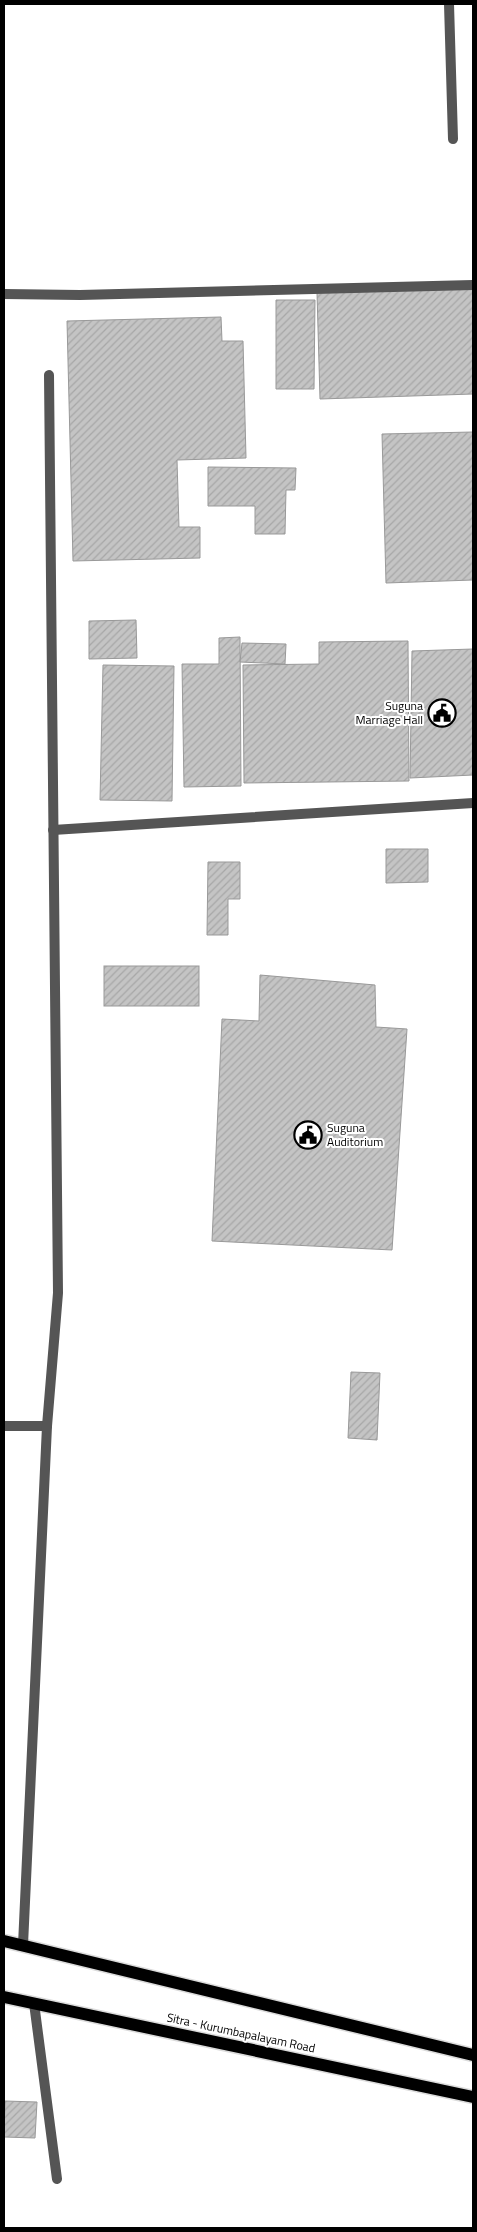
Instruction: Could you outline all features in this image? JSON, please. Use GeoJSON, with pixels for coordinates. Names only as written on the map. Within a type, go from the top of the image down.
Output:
{"type":"FeatureCollection","features":[{"type":"Feature","properties":{"kind":"main road"},"geometry":{"type":"LineString","coordinates":[[4,1941],[473,2055]]}},
{"type":"Feature","properties":{"kind":"main road","name":"Sitra - Kurumbapalayam Road"},"geometry":{"type":"LineString","coordinates":[[4,1997],[473,2097]]}},
{"type":"Feature","properties":{"kind":"street"},"geometry":{"type":"LineString","coordinates":[[449,4],[454,139]]}},
{"type":"Feature","properties":{"kind":"street"},"geometry":{"type":"LineString","coordinates":[[4,294],[80,295],[473,285]]}},
{"type":"Feature","properties":{"kind":"street"},"geometry":{"type":"LineString","coordinates":[[23,1945],[47,1426],[58,1293],[49,375]]}},
{"type":"Feature","properties":{"kind":"street"},"geometry":{"type":"LineString","coordinates":[[53,830],[473,804]]}},
{"type":"Feature","properties":{"kind":"street"},"geometry":{"type":"LineString","coordinates":[[4,1426],[47,1426]]}},
{"type":"Feature","properties":{"kind":"street"},"geometry":{"type":"LineString","coordinates":[[34,2003],[57,2179]]}},
{"type":"Feature","properties":{"kind":"building"},"geometry":{"type":"Polygon","coordinates":[[[473,288],[473,394],[320,399],[317,293],[473,288]]]}},
{"type":"Feature","properties":{"kind":"building"},"geometry":{"type":"Polygon","coordinates":[[[276,300],[315,300],[314,389],[276,389],[276,300]]]}},
{"type":"Feature","properties":{"kind":"building"},"geometry":{"type":"Polygon","coordinates":[[[221,317],[222,341],[243,341],[246,458],[177,460],[179,527],[200,527],[200,558],[73,561],[67,321],[221,317]]]}},
{"type":"Feature","properties":{"kind":"building"},"geometry":{"type":"Polygon","coordinates":[[[473,432],[473,580],[386,583],[382,434],[473,432]]]}},
{"type":"Feature","properties":{"kind":"building"},"geometry":{"type":"Polygon","coordinates":[[[208,467],[296,468],[295,490],[286,490],[285,534],[255,534],[255,506],[208,506],[208,467]]]}},
{"type":"Feature","properties":{"kind":"building"},"geometry":{"type":"Polygon","coordinates":[[[136,620],[137,658],[89,659],[89,621],[136,620]]]}},
{"type":"Feature","properties":{"kind":"building"},"geometry":{"type":"Polygon","coordinates":[[[240,637],[241,786],[184,787],[182,664],[219,664],[219,638],[240,637]]]}},
{"type":"Feature","properties":{"kind":"building"},"geometry":{"type":"Polygon","coordinates":[[[408,641],[409,781],[244,783],[243,665],[319,664],[319,642],[408,641]]]}},
{"type":"Feature","properties":{"kind":"building"},"geometry":{"type":"Polygon","coordinates":[[[242,643],[286,644],[285,664],[240,662],[242,643]]]}},
{"type":"Feature","properties":{"kind":"building","name":"Suguna Marriage Hall"},"geometry":{"type":"Polygon","coordinates":[[[473,649],[473,775],[410,778],[412,651],[473,649]]]}},
{"type":"Feature","properties":{"kind":"building"},"geometry":{"type":"Polygon","coordinates":[[[103,665],[174,666],[172,801],[100,800],[103,665]]]}},
{"type":"Feature","properties":{"kind":"building"},"geometry":{"type":"Polygon","coordinates":[[[386,849],[428,849],[428,882],[386,883],[386,849]]]}},
{"type":"Feature","properties":{"kind":"building"},"geometry":{"type":"Polygon","coordinates":[[[208,862],[240,862],[240,899],[228,899],[228,935],[207,935],[208,862]]]}},
{"type":"Feature","properties":{"kind":"building"},"geometry":{"type":"Polygon","coordinates":[[[104,966],[199,966],[199,1006],[104,1006],[104,966]]]}},
{"type":"Feature","properties":{"kind":"building","name":"Suguna Auditorium"},"geometry":{"type":"Polygon","coordinates":[[[260,975],[375,985],[376,1027],[407,1029],[392,1250],[212,1241],[222,1019],[259,1021],[260,975]]]}},
{"type":"Feature","properties":{"kind":"building"},"geometry":{"type":"Polygon","coordinates":[[[351,1372],[380,1373],[377,1440],[348,1438],[351,1372]]]}},
{"type":"Feature","properties":{"kind":"building"},"geometry":{"type":"Polygon","coordinates":[[[5,2101],[37,2102],[35,2138],[4,2137],[5,2101]]]}},
{"type":"Feature","properties":{"kind":"place","name":"Suguna Marriage Hall"},"geometry":{"type":"Point","coordinates":[442,713]}},
{"type":"Feature","properties":{"kind":"place","name":"Suguna Auditorium"},"geometry":{"type":"Point","coordinates":[308,1135]}}]}
